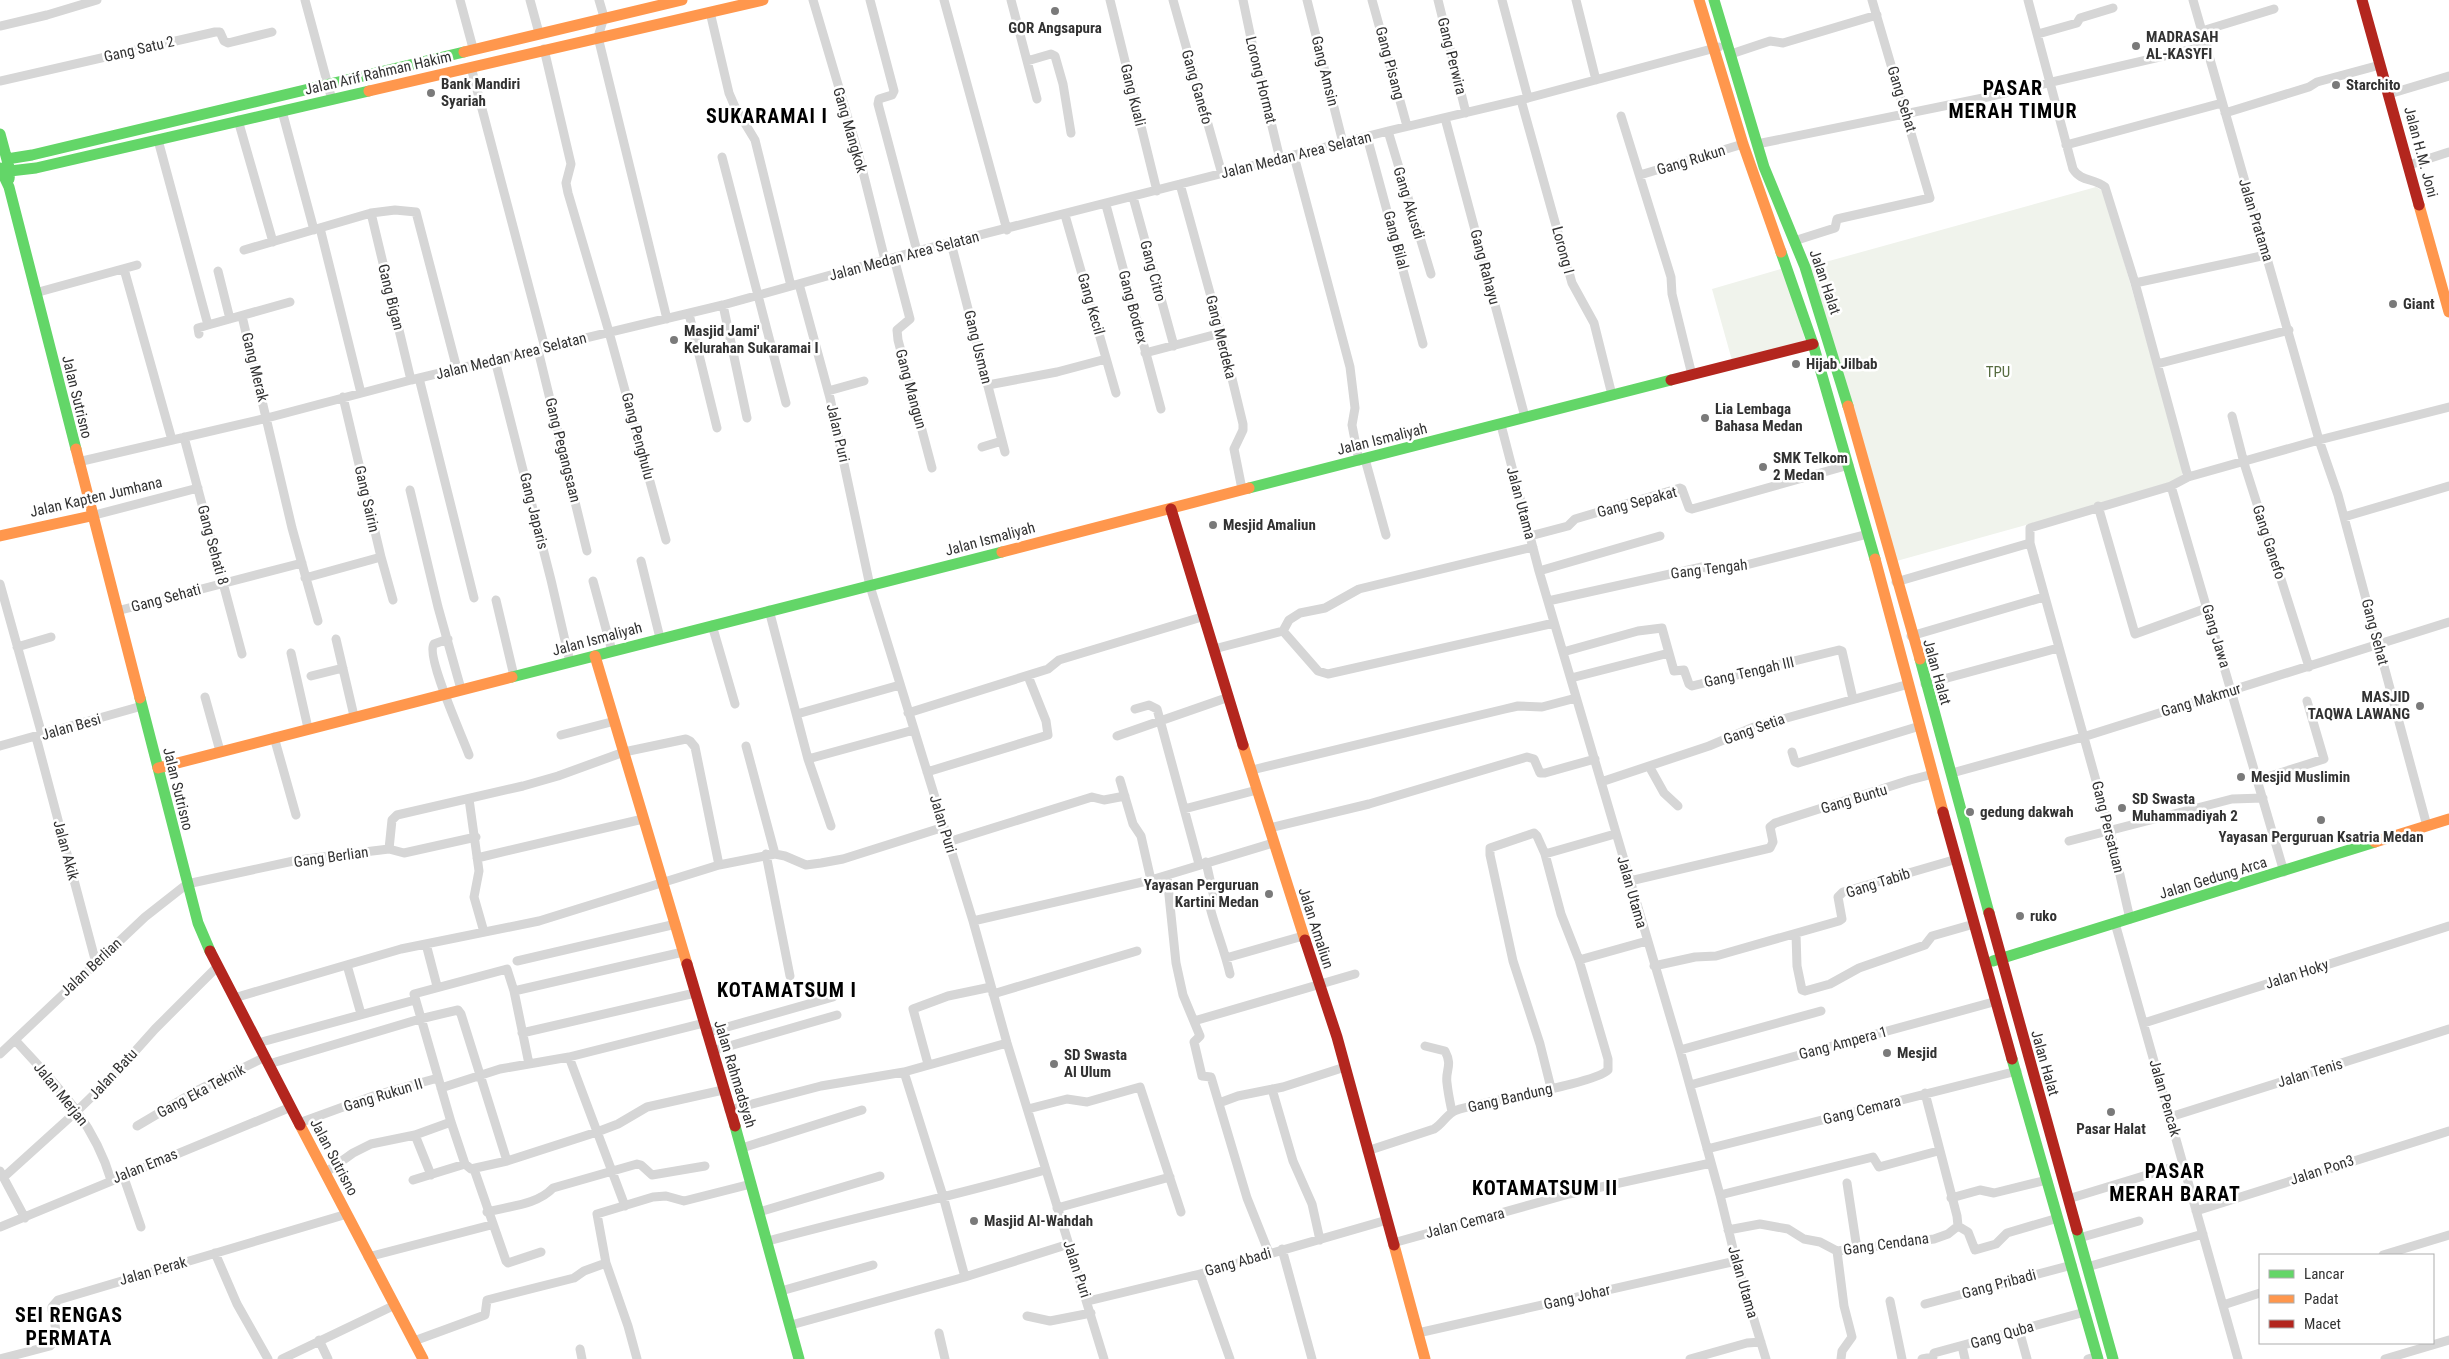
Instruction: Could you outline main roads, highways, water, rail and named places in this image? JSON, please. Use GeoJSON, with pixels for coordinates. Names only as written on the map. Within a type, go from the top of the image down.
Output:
{"type":"FeatureCollection","features":[{"type":"Feature","properties":{"kind":"main road","name":"Jalan Arif Rahman Hakim"},"geometry":{"type":"LineString","coordinates":[[3,166],[32,155],[473,48],[682,0]]}},
{"type":"Feature","properties":{"kind":"main road","name":"Jalan Arif Rahman Hakim"},"geometry":{"type":"LineString","coordinates":[[3,166],[36,168],[763,0]]}},
{"type":"Feature","properties":{"kind":"main road","name":"Jalan Halat"},"geometry":{"type":"LineString","coordinates":[[1699,0],[1744,144],[1813,344],[1849,465],[1974,924],[2085,1312],[2095,1358]]}},
{"type":"Feature","properties":{"kind":"main road","name":"Jalan Halat"},"geometry":{"type":"LineString","coordinates":[[1714,0],[1757,144],[1778,203],[1805,267],[1829,339],[1911,636],[1952,774],[2000,959],[2112,1359]]}},
{"type":"Feature","properties":{"kind":"main road","name":"Jalan H.M. Joni"},"geometry":{"type":"LineString","coordinates":[[2362,0],[2446,292],[2449,312]]}},
{"type":"Feature","properties":{"kind":"main road","name":"Jalan Sutrisno"},"geometry":{"type":"LineString","coordinates":[[0,134],[3,166],[198,924],[234,998],[423,1359]]}},
{"type":"Feature","properties":{"kind":"main road","name":"Jalan Ismaliyah"},"geometry":{"type":"LineString","coordinates":[[158,768],[354,716],[870,586],[1084,529],[1171,509],[1242,489],[1813,344]]}},
{"type":"Feature","properties":{"kind":"main road","name":"Jalan Amaliun"},"geometry":{"type":"LineString","coordinates":[[1171,509],[1273,843],[1345,1067],[1425,1359]]}},
{"type":"Feature","properties":{"kind":"main road","name":"Jalan Kapten Jumhana"},"geometry":{"type":"LineString","coordinates":[[0,536],[92,516]]}},
{"type":"Feature","properties":{"kind":"main road","name":"Jalan Rahmadsyah"},"geometry":{"type":"LineString","coordinates":[[595,656],[676,924],[723,1090],[742,1148],[800,1359]]}},
{"type":"Feature","properties":{"kind":"main road","name":"Jalan Gedung Arca"},"geometry":{"type":"LineString","coordinates":[[1986,963],[2449,820]]}},
{"type":"Feature","properties":{"kind":"place","name":"GOR Angsapura"},"geometry":{"type":"Point","coordinates":[1055,11]}},
{"type":"Feature","properties":{"kind":"place","name":"MADRASAH AL-KASYFI"},"geometry":{"type":"Point","coordinates":[2136,46]}},
{"type":"Feature","properties":{"kind":"place","name":"Starchito"},"geometry":{"type":"Point","coordinates":[2336,85]}},
{"type":"Feature","properties":{"kind":"place","name":"Bank Mandiri Syariah"},"geometry":{"type":"Point","coordinates":[431,93]}},
{"type":"Feature","properties":{"kind":"place","name":"Giant"},"geometry":{"type":"Point","coordinates":[2393,304]}},
{"type":"Feature","properties":{"kind":"place","name":"Masjid Jami' Kelurahan Sukaramai I"},"geometry":{"type":"Point","coordinates":[674,340]}},
{"type":"Feature","properties":{"kind":"place","name":"Hijab Jilbab"},"geometry":{"type":"Point","coordinates":[1796,364]}},
{"type":"Feature","properties":{"kind":"place","name":"Lia Lembaga Bahasa Medan"},"geometry":{"type":"Point","coordinates":[1705,418]}},
{"type":"Feature","properties":{"kind":"place","name":"SMK Telkom 2 Medan"},"geometry":{"type":"Point","coordinates":[1763,467]}},
{"type":"Feature","properties":{"kind":"place","name":"Mesjid Amaliun"},"geometry":{"type":"Point","coordinates":[1213,525]}},
{"type":"Feature","properties":{"kind":"place","name":"MASJID TAQWA LAWANG"},"geometry":{"type":"Point","coordinates":[2420,706]}},
{"type":"Feature","properties":{"kind":"place","name":"Mesjid Muslimin"},"geometry":{"type":"Point","coordinates":[2241,777]}},
{"type":"Feature","properties":{"kind":"place","name":"SD Swasta Muhammadiyah 2"},"geometry":{"type":"Point","coordinates":[2122,808]}},
{"type":"Feature","properties":{"kind":"place","name":"gedung dakwah"},"geometry":{"type":"Point","coordinates":[1970,812]}},
{"type":"Feature","properties":{"kind":"place","name":"Yayasan Perguruan Ksatria Medan"},"geometry":{"type":"Point","coordinates":[2321,820]}},
{"type":"Feature","properties":{"kind":"place","name":"Yayasan Perguruan Kartini Medan"},"geometry":{"type":"Point","coordinates":[1269,894]}},
{"type":"Feature","properties":{"kind":"place","name":"ruko"},"geometry":{"type":"Point","coordinates":[2020,916]}},
{"type":"Feature","properties":{"kind":"place","name":"Mesjid"},"geometry":{"type":"Point","coordinates":[1887,1053]}},
{"type":"Feature","properties":{"kind":"place","name":"SD Swasta Al Ulum"},"geometry":{"type":"Point","coordinates":[1054,1064]}},
{"type":"Feature","properties":{"kind":"place","name":"Pasar Halat"},"geometry":{"type":"Point","coordinates":[2111,1112]}},
{"type":"Feature","properties":{"kind":"place","name":"Masjid Al-Wahdah"},"geometry":{"type":"Point","coordinates":[974,1221]}},
{"type":"Feature","properties":{"kind":"district","name":"PASAR MERAH TIMUR"},"geometry":{"type":"Point","coordinates":[2013,100]}},
{"type":"Feature","properties":{"kind":"district","name":"SUKARAMAI I"},"geometry":{"type":"Point","coordinates":[767,116]}},
{"type":"Feature","properties":{"kind":"district","name":"KOTAMATSUM I"},"geometry":{"type":"Point","coordinates":[787,990]}},
{"type":"Feature","properties":{"kind":"district","name":"PASAR MERAH BARAT"},"geometry":{"type":"Point","coordinates":[2175,1182]}},
{"type":"Feature","properties":{"kind":"district","name":"KOTAMATSUM II"},"geometry":{"type":"Point","coordinates":[1545,1188]}},
{"type":"Feature","properties":{"kind":"district","name":"SEI RENGAS PERMATA"},"geometry":{"type":"Point","coordinates":[69,1326]}},
{"type":"Feature","properties":{"kind":"park label","name":"TPU"},"geometry":{"type":"Point","coordinates":[1998,372]}}]}
